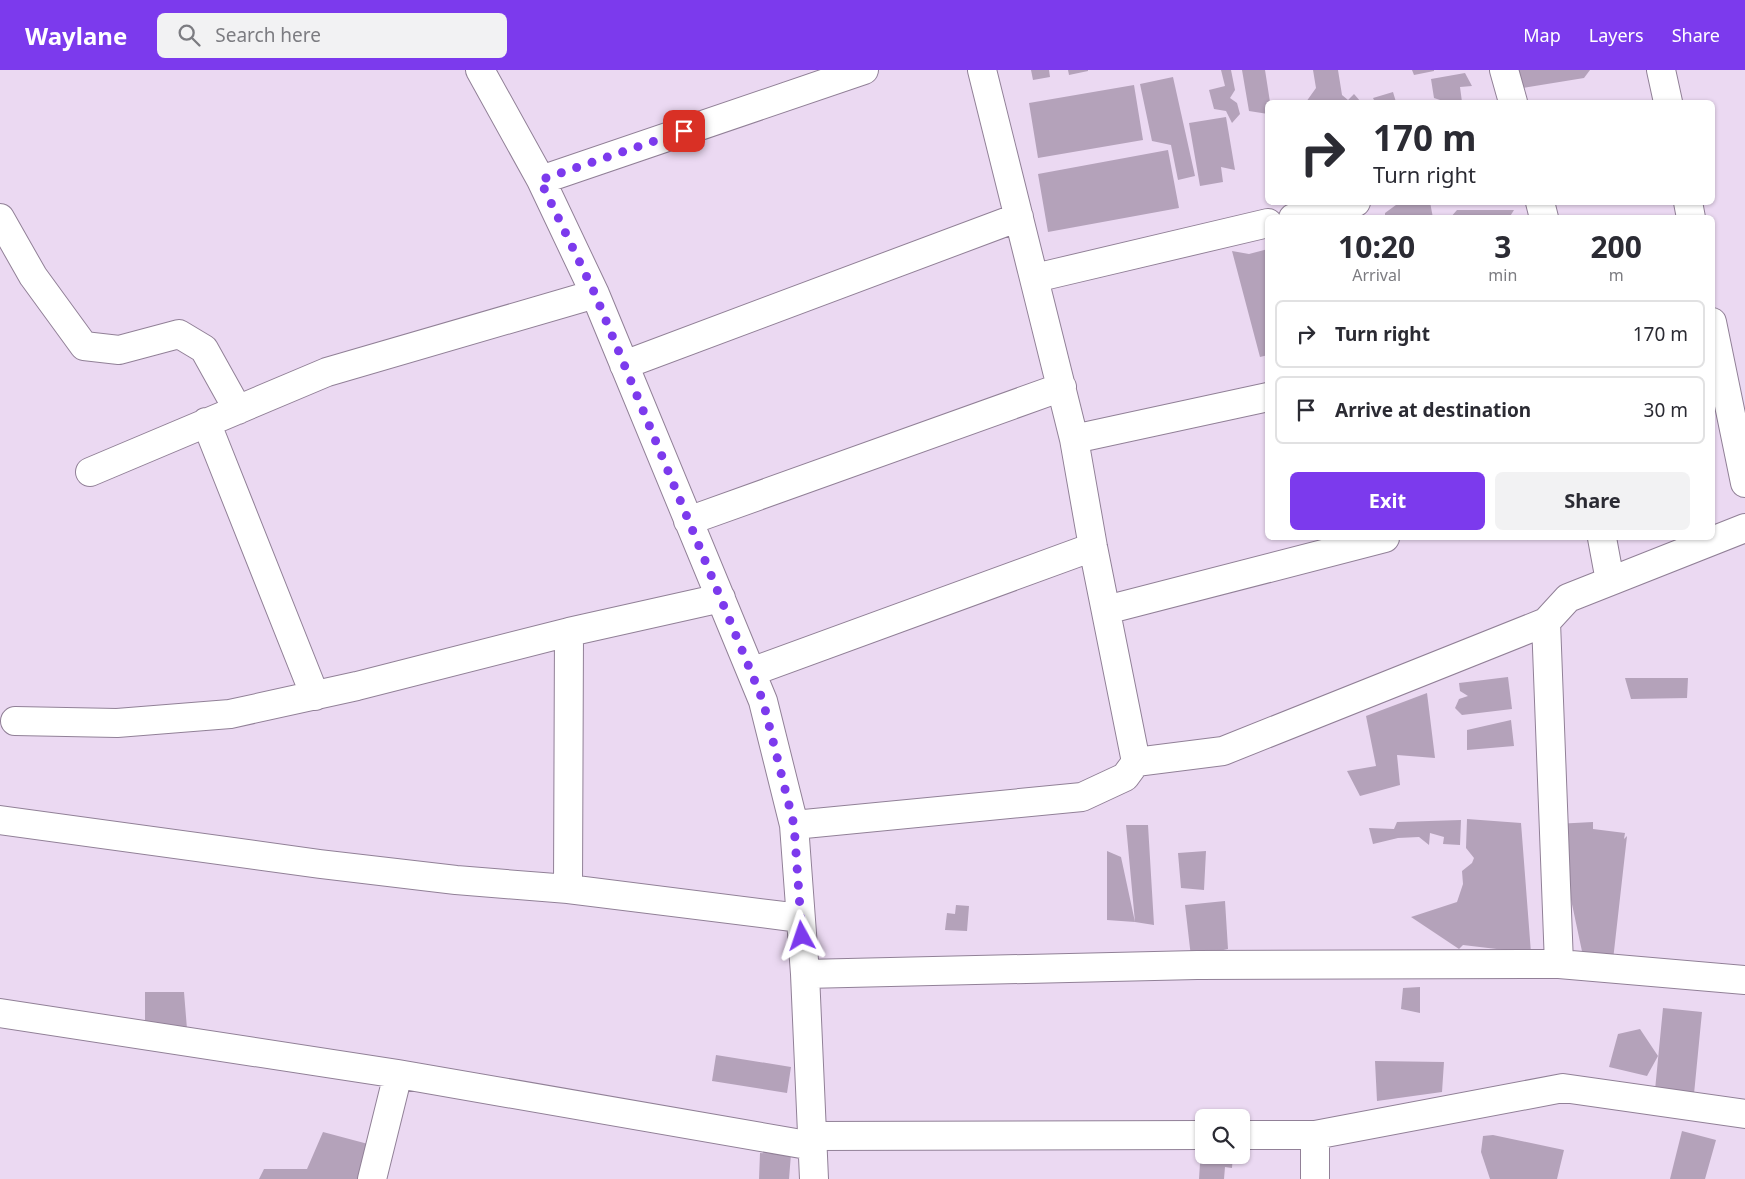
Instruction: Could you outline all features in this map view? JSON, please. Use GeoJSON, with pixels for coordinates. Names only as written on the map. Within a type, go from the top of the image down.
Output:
{"type":"FeatureCollection","features":[{"type":"Feature","properties":{"kind":"street"},"geometry":{"type":"LineString","coordinates":[[480,70],[540,180],[595,294],[763,701],[794,825],[805,974],[814,1179]]}},
{"type":"Feature","properties":{"kind":"street"},"geometry":{"type":"LineString","coordinates":[[540,180],[864,70]]}},
{"type":"Feature","properties":{"kind":"street"},"geometry":{"type":"LineString","coordinates":[[982,70],[1074,439],[1093,547],[1136,762]]}},
{"type":"Feature","properties":{"kind":"street"},"geometry":{"type":"LineString","coordinates":[[1504,70],[1512,100]]}},
{"type":"Feature","properties":{"kind":"street"},"geometry":{"type":"LineString","coordinates":[[1661,70],[1668,100]]}},
{"type":"Feature","properties":{"kind":"street"},"geometry":{"type":"LineString","coordinates":[[1304,215],[1344,205]]}},
{"type":"Feature","properties":{"kind":"street"},"geometry":{"type":"LineString","coordinates":[[624,366],[1019,216]]}},
{"type":"Feature","properties":{"kind":"street"},"geometry":{"type":"LineString","coordinates":[[0,218],[33,276],[84,346],[119,350],[179,334],[204,349],[238,410]]}},
{"type":"Feature","properties":{"kind":"street"},"geometry":{"type":"LineString","coordinates":[[1035,278],[1265,224]]}},
{"type":"Feature","properties":{"kind":"street"},"geometry":{"type":"LineString","coordinates":[[90,472],[327,372],[595,294]]}},
{"type":"Feature","properties":{"kind":"street"},"geometry":{"type":"LineString","coordinates":[[1715,337],[1745,483]]}},
{"type":"Feature","properties":{"kind":"street"},"geometry":{"type":"LineString","coordinates":[[688,520],[1062,387]]}},
{"type":"Feature","properties":{"kind":"street"},"geometry":{"type":"LineString","coordinates":[[1074,439],[1265,398]]}},
{"type":"Feature","properties":{"kind":"street"},"geometry":{"type":"LineString","coordinates":[[206,422],[315,696]]}},
{"type":"Feature","properties":{"kind":"street"},"geometry":{"type":"LineString","coordinates":[[1715,540],[1745,528]]}},
{"type":"Feature","properties":{"kind":"street"},"geometry":{"type":"LineString","coordinates":[[1106,610],[1377,540]]}},
{"type":"Feature","properties":{"kind":"street"},"geometry":{"type":"LineString","coordinates":[[1602,540],[1610,581]]}},
{"type":"Feature","properties":{"kind":"street"},"geometry":{"type":"LineString","coordinates":[[794,825],[1082,797],[1125,777],[1136,762],[1223,751],[1546,622],[1568,598],[1714,540]]}},
{"type":"Feature","properties":{"kind":"street"},"geometry":{"type":"LineString","coordinates":[[751,672],[1093,547]]}},
{"type":"Feature","properties":{"kind":"street"},"geometry":{"type":"LineString","coordinates":[[15,721],[117,723],[230,714],[315,696],[569,632],[720,598]]}},
{"type":"Feature","properties":{"kind":"street"},"geometry":{"type":"LineString","coordinates":[[1546,622],[1559,964]]}},
{"type":"Feature","properties":{"kind":"street"},"geometry":{"type":"LineString","coordinates":[[568,889],[569,632]]}},
{"type":"Feature","properties":{"kind":"street"},"geometry":{"type":"LineString","coordinates":[[0,820],[320,864],[456,880],[568,889],[800,918]]}},
{"type":"Feature","properties":{"kind":"street"},"geometry":{"type":"LineString","coordinates":[[805,974],[1188,965],[1559,964],[1745,980]]}},
{"type":"Feature","properties":{"kind":"street"},"geometry":{"type":"LineString","coordinates":[[0,1013],[398,1074],[812,1141],[1195,1135]]}},
{"type":"Feature","properties":{"kind":"street"},"geometry":{"type":"LineString","coordinates":[[372,1179],[398,1074]]}},
{"type":"Feature","properties":{"kind":"street"},"geometry":{"type":"LineString","coordinates":[[1250,1135],[1315,1135],[1563,1088],[1745,1114]]}},
{"type":"Feature","properties":{"kind":"street"},"geometry":{"type":"LineString","coordinates":[[1315,1135],[1315,1179]]}},
{"type":"Feature","properties":{"kind":"building"},"geometry":{"type":"Polygon","coordinates":[[[1031,70],[1049,70],[1050,77],[1033,80],[1031,70]]]}},
{"type":"Feature","properties":{"kind":"building"},"geometry":{"type":"Polygon","coordinates":[[[1068,70],[1088,70],[1088,71],[1069,75],[1068,70]]]}},
{"type":"Feature","properties":{"kind":"building"},"geometry":{"type":"Polygon","coordinates":[[[1221,70],[1231,70],[1235,90],[1230,98],[1237,103],[1240,114],[1232,123],[1226,111],[1214,109],[1209,90],[1225,86],[1221,70]]]}},
{"type":"Feature","properties":{"kind":"building"},"geometry":{"type":"Polygon","coordinates":[[[1242,70],[1265,70],[1270,100],[1265,100],[1265,114],[1249,111],[1242,70]]]}},
{"type":"Feature","properties":{"kind":"building"},"geometry":{"type":"Polygon","coordinates":[[[1313,70],[1338,70],[1342,95],[1348,100],[1307,100],[1316,88],[1313,70]]]}},
{"type":"Feature","properties":{"kind":"building"},"geometry":{"type":"Polygon","coordinates":[[[1412,70],[1434,70],[1434,71],[1414,75],[1412,70]]]}},
{"type":"Feature","properties":{"kind":"building"},"geometry":{"type":"Polygon","coordinates":[[[1517,70],[1590,70],[1584,78],[1516,89],[1517,70]]]}},
{"type":"Feature","properties":{"kind":"building"},"geometry":{"type":"Polygon","coordinates":[[[1465,73],[1472,86],[1460,87],[1462,100],[1440,100],[1434,98],[1431,79],[1465,73]]]}},
{"type":"Feature","properties":{"kind":"building"},"geometry":{"type":"Polygon","coordinates":[[[1173,77],[1195,176],[1178,180],[1171,145],[1152,141],[1140,84],[1173,77]]]}},
{"type":"Feature","properties":{"kind":"building"},"geometry":{"type":"Polygon","coordinates":[[[1134,85],[1143,140],[1038,158],[1029,103],[1134,85]]]}},
{"type":"Feature","properties":{"kind":"building"},"geometry":{"type":"Polygon","coordinates":[[[1393,92],[1395,100],[1374,100],[1373,98],[1393,92]]]}},
{"type":"Feature","properties":{"kind":"building"},"geometry":{"type":"Polygon","coordinates":[[[1354,94],[1359,100],[1348,100],[1354,94]]]}},
{"type":"Feature","properties":{"kind":"building"},"geometry":{"type":"Polygon","coordinates":[[[1226,117],[1235,170],[1221,167],[1223,182],[1200,186],[1189,123],[1226,117]]]}},
{"type":"Feature","properties":{"kind":"building"},"geometry":{"type":"Polygon","coordinates":[[[1168,150],[1179,208],[1048,232],[1038,174],[1168,150]]]}},
{"type":"Feature","properties":{"kind":"building"},"geometry":{"type":"Polygon","coordinates":[[[1396,205],[1431,205],[1432,215],[1385,215],[1396,205]]]}},
{"type":"Feature","properties":{"kind":"building"},"geometry":{"type":"Polygon","coordinates":[[[1457,210],[1514,210],[1511,215],[1453,215],[1457,210]]]}},
{"type":"Feature","properties":{"kind":"building"},"geometry":{"type":"Polygon","coordinates":[[[1265,250],[1265,356],[1260,357],[1232,251],[1249,254],[1265,250]]]}},
{"type":"Feature","properties":{"kind":"building"},"geometry":{"type":"Polygon","coordinates":[[[1508,677],[1512,709],[1462,715],[1455,708],[1459,699],[1468,696],[1460,691],[1459,683],[1508,677]]]}},
{"type":"Feature","properties":{"kind":"building"},"geometry":{"type":"Polygon","coordinates":[[[1625,678],[1688,678],[1687,698],[1631,699],[1625,678]]]}},
{"type":"Feature","properties":{"kind":"building"},"geometry":{"type":"Polygon","coordinates":[[[1427,693],[1435,758],[1397,755],[1400,785],[1360,796],[1347,771],[1376,766],[1366,716],[1427,693]]]}},
{"type":"Feature","properties":{"kind":"building"},"geometry":{"type":"Polygon","coordinates":[[[1511,720],[1514,746],[1467,750],[1467,730],[1511,720]]]}},
{"type":"Feature","properties":{"kind":"building"},"geometry":{"type":"Polygon","coordinates":[[[1467,819],[1521,823],[1531,953],[1463,945],[1459,949],[1411,917],[1457,902],[1463,884],[1462,871],[1472,863],[1474,858],[1466,848],[1467,819]]]}},
{"type":"Feature","properties":{"kind":"building"},"geometry":{"type":"Polygon","coordinates":[[[1461,820],[1460,845],[1443,844],[1444,837],[1430,833],[1429,845],[1419,837],[1398,838],[1373,844],[1369,828],[1394,829],[1397,822],[1461,820]]]}},
{"type":"Feature","properties":{"kind":"building"},"geometry":{"type":"Polygon","coordinates":[[[1593,822],[1593,829],[1625,833],[1624,839],[1627,836],[1613,960],[1583,956],[1555,824],[1593,822]]]}},
{"type":"Feature","properties":{"kind":"building"},"geometry":{"type":"Polygon","coordinates":[[[1126,825],[1148,825],[1154,925],[1135,922],[1126,825]]]}},
{"type":"Feature","properties":{"kind":"building"},"geometry":{"type":"Polygon","coordinates":[[[1107,851],[1121,857],[1135,922],[1107,920],[1107,851]]]}},
{"type":"Feature","properties":{"kind":"building"},"geometry":{"type":"Polygon","coordinates":[[[1206,851],[1204,890],[1181,888],[1178,853],[1206,851]]]}},
{"type":"Feature","properties":{"kind":"building"},"geometry":{"type":"Polygon","coordinates":[[[1225,901],[1228,949],[1191,957],[1185,905],[1225,901]]]}},
{"type":"Feature","properties":{"kind":"building"},"geometry":{"type":"Polygon","coordinates":[[[956,905],[969,906],[967,931],[945,930],[947,913],[955,914],[956,905]]]}},
{"type":"Feature","properties":{"kind":"building"},"geometry":{"type":"Polygon","coordinates":[[[1420,987],[1420,1013],[1401,1009],[1403,988],[1420,987]]]}},
{"type":"Feature","properties":{"kind":"building"},"geometry":{"type":"Polygon","coordinates":[[[145,992],[184,992],[187,1029],[145,1025],[145,992]]]}},
{"type":"Feature","properties":{"kind":"building"},"geometry":{"type":"Polygon","coordinates":[[[1663,1008],[1702,1012],[1694,1094],[1655,1090],[1663,1008]]]}},
{"type":"Feature","properties":{"kind":"building"},"geometry":{"type":"Polygon","coordinates":[[[1640,1029],[1658,1056],[1647,1076],[1609,1067],[1618,1034],[1640,1029]]]}},
{"type":"Feature","properties":{"kind":"building"},"geometry":{"type":"Polygon","coordinates":[[[716,1055],[791,1067],[787,1093],[712,1081],[716,1055]]]}},
{"type":"Feature","properties":{"kind":"building"},"geometry":{"type":"Polygon","coordinates":[[[1375,1061],[1444,1062],[1442,1092],[1377,1101],[1375,1061]]]}},
{"type":"Feature","properties":{"kind":"building"},"geometry":{"type":"Polygon","coordinates":[[[1682,1131],[1716,1140],[1705,1179],[1670,1179],[1682,1131]]]}},
{"type":"Feature","properties":{"kind":"building"},"geometry":{"type":"Polygon","coordinates":[[[323,1132],[368,1144],[360,1179],[259,1179],[264,1169],[307,1169],[323,1132]]]}},
{"type":"Feature","properties":{"kind":"building"},"geometry":{"type":"Polygon","coordinates":[[[1493,1135],[1564,1150],[1557,1179],[1490,1179],[1481,1152],[1483,1136],[1493,1135]]]}},
{"type":"Feature","properties":{"kind":"building"},"geometry":{"type":"Polygon","coordinates":[[[760,1153],[791,1154],[789,1179],[759,1179],[760,1153]]]}},
{"type":"Feature","properties":{"kind":"building"},"geometry":{"type":"Polygon","coordinates":[[[1200,1164],[1232,1164],[1232,1168],[1225,1167],[1224,1179],[1199,1179],[1200,1164]]]}},
{"type":"Feature","properties":{"kind":"route"},"geometry":{"type":"LineString","coordinates":[[684,131],[540,180],[595,294],[763,701],[794,825],[802,936]]}}]}
